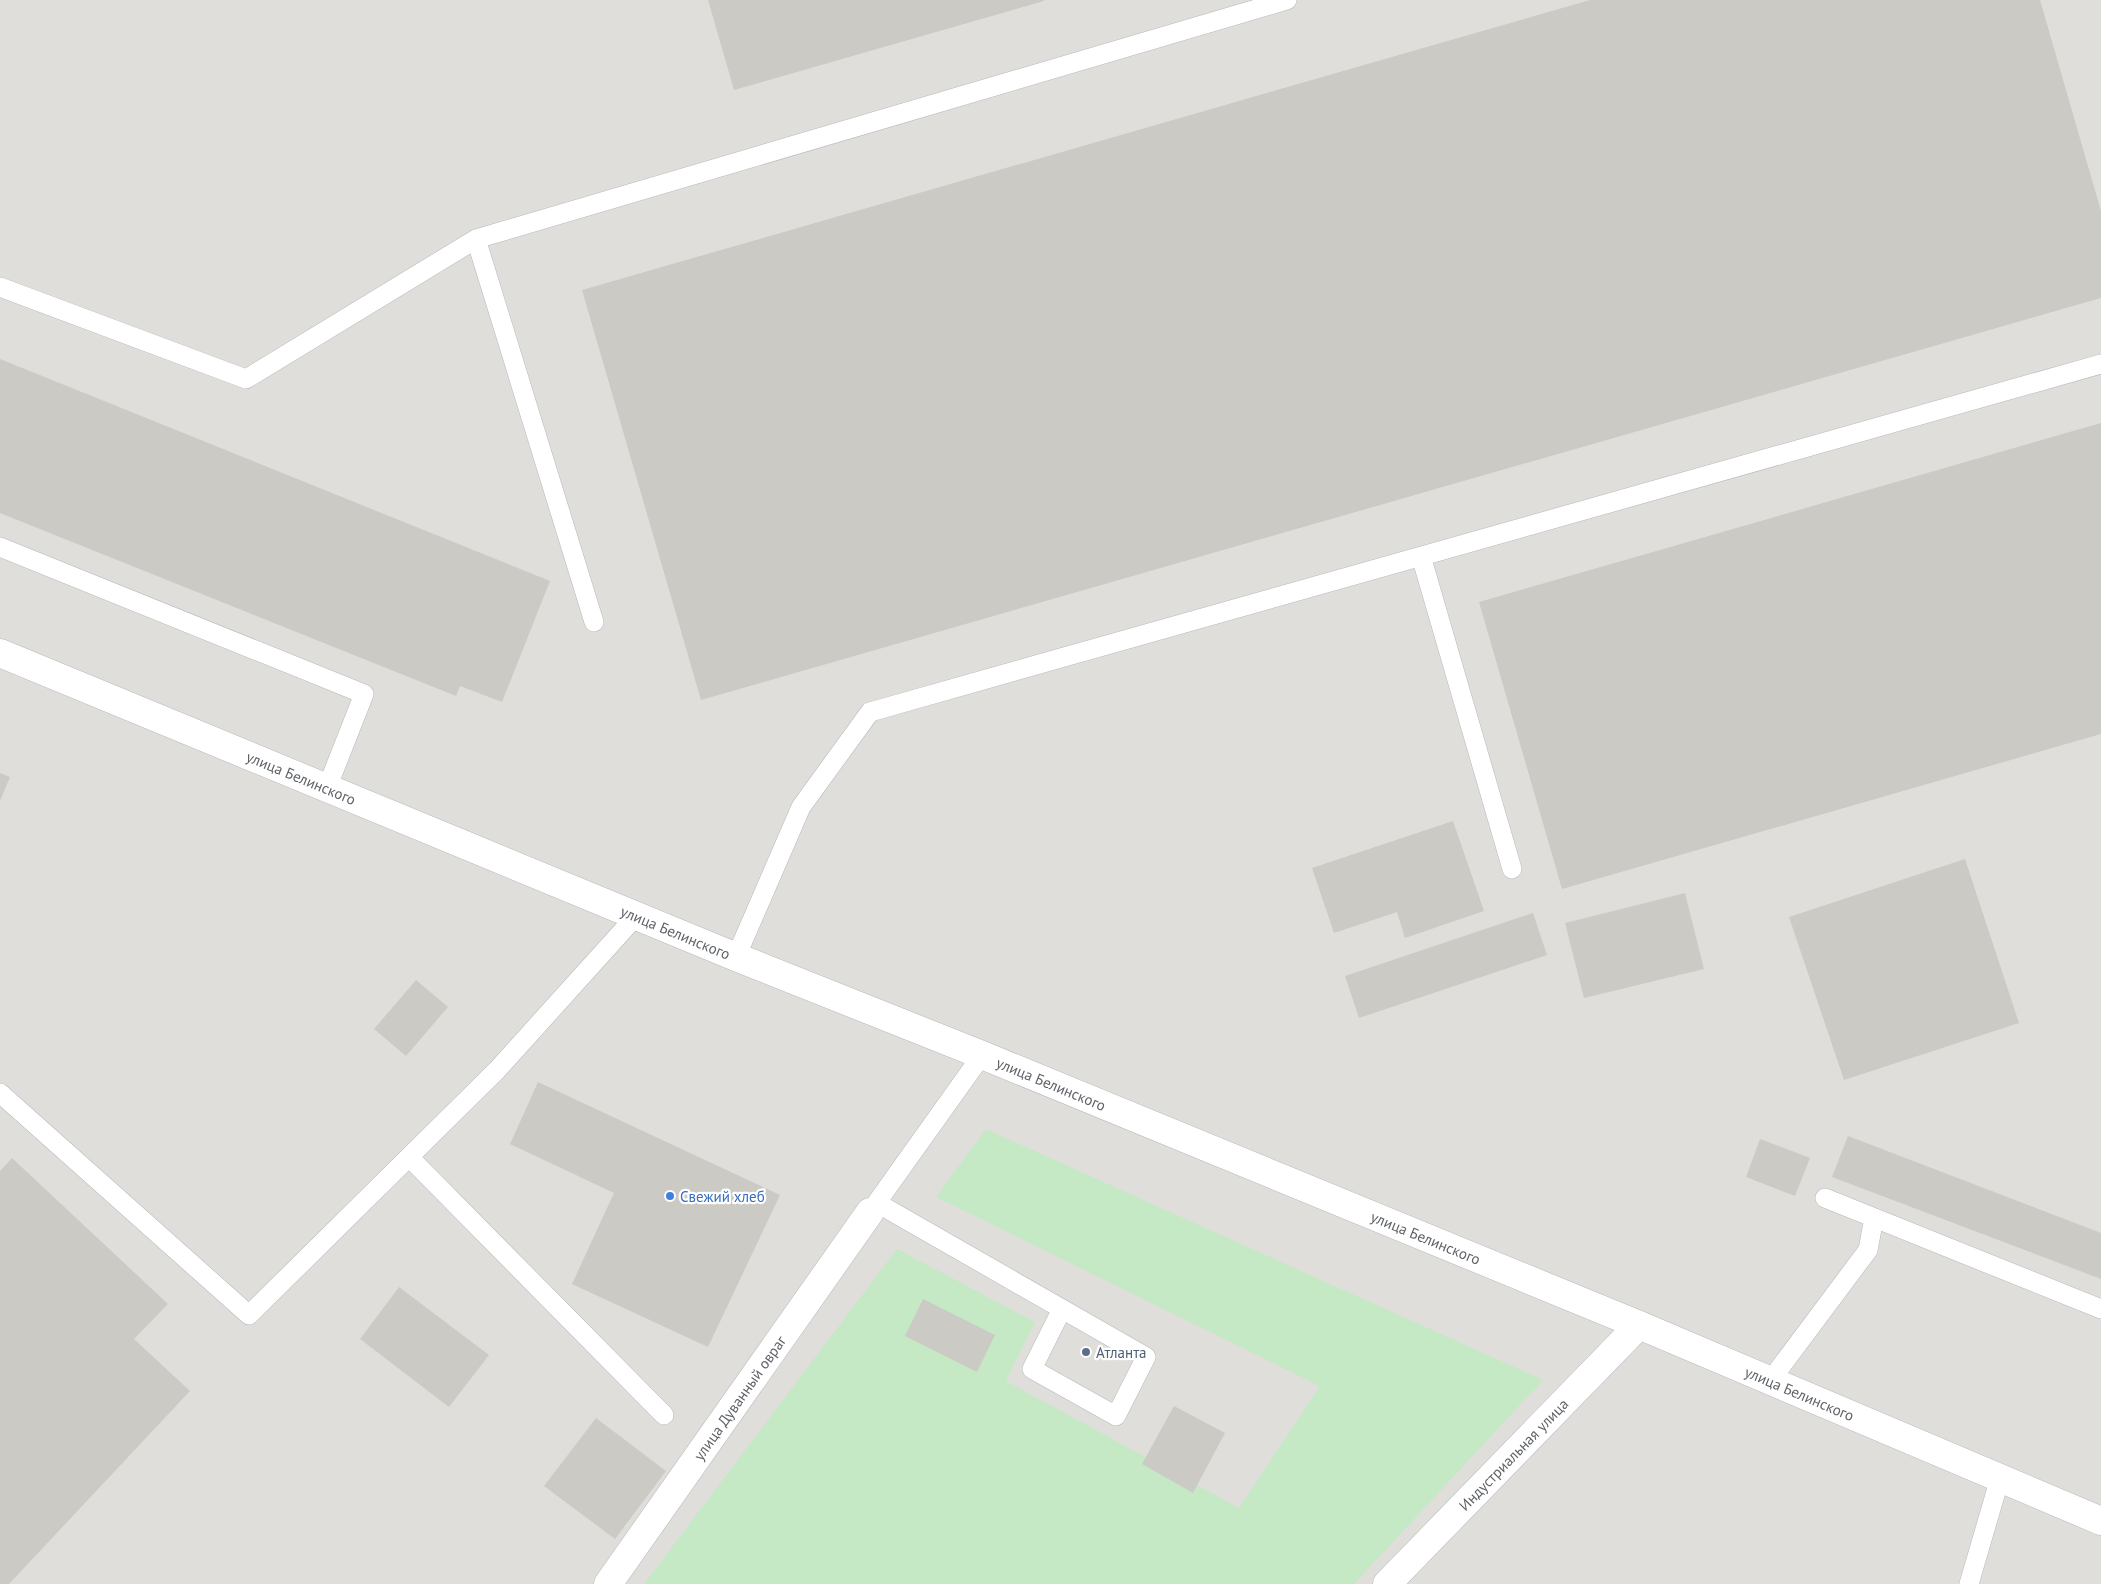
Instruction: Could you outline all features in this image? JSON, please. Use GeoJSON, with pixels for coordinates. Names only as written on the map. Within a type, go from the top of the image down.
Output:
{"type":"FeatureCollection","features":[{"type":"Feature","properties":{"kind":"street","name":"улица Белинского"},"geometry":{"type":"LineString","coordinates":[[0,653],[636,916],[982,1055],[1639,1325],[2101,1521]]}},
{"type":"Feature","properties":{"kind":"street","name":"улица Дуванный овраг"},"geometry":{"type":"LineString","coordinates":[[608,1584],[873,1208]]}},
{"type":"Feature","properties":{"kind":"street","name":"Индустриальная улица"},"geometry":{"type":"LineString","coordinates":[[1387,1584],[1639,1325]]}},
{"type":"Feature","properties":{"kind":"lane"},"geometry":{"type":"LineString","coordinates":[[0,287],[246,379],[476,239],[1287,0]]}},
{"type":"Feature","properties":{"kind":"lane"},"geometry":{"type":"LineString","coordinates":[[476,239],[594,622]]}},
{"type":"Feature","properties":{"kind":"lane"},"geometry":{"type":"LineString","coordinates":[[736,957],[801,807],[870,712],[2101,364]]}},
{"type":"Feature","properties":{"kind":"lane"},"geometry":{"type":"LineString","coordinates":[[0,547],[364,694],[327,788]]}},
{"type":"Feature","properties":{"kind":"lane"},"geometry":{"type":"LineString","coordinates":[[1421,556],[1512,869]]}},
{"type":"Feature","properties":{"kind":"lane"},"geometry":{"type":"LineString","coordinates":[[0,1093],[249,1315],[497,1070],[636,916]]}},
{"type":"Feature","properties":{"kind":"lane"},"geometry":{"type":"LineString","coordinates":[[982,1055],[873,1208],[1062,1308],[1146,1357],[1116,1416],[1032,1369],[1062,1308]]}},
{"type":"Feature","properties":{"kind":"lane"},"geometry":{"type":"LineString","coordinates":[[410,1158],[664,1415]]}},
{"type":"Feature","properties":{"kind":"lane"},"geometry":{"type":"LineString","coordinates":[[1825,1198],[2101,1309]]}},
{"type":"Feature","properties":{"kind":"lane"},"geometry":{"type":"LineString","coordinates":[[1770,1381],[1868,1250],[1874,1218]]}},
{"type":"Feature","properties":{"kind":"lane"},"geometry":{"type":"LineString","coordinates":[[1969,1584],[2000,1478]]}},
{"type":"Feature","properties":{"kind":"shaded area"},"geometry":{"type":"Polygon","coordinates":[[[0,0],[2101,0],[2101,1584],[0,1584],[0,0]]]}},
{"type":"Feature","properties":{"kind":"green space"},"geometry":{"type":"Polygon","coordinates":[[[986,1129],[1543,1380],[1354,1584],[644,1584],[897,1249],[1035,1322],[1006,1381],[1239,1508],[1320,1386],[936,1197],[986,1129]]]}},
{"type":"Feature","properties":{"kind":"building"},"geometry":{"type":"Polygon","coordinates":[[[708,0],[1044,0],[1044,1],[734,90],[708,0]]]}},
{"type":"Feature","properties":{"kind":"building"},"geometry":{"type":"Polygon","coordinates":[[[1590,0],[2040,0],[2101,211],[2101,298],[701,700],[582,290],[1590,0]]]}},
{"type":"Feature","properties":{"kind":"building"},"geometry":{"type":"Polygon","coordinates":[[[0,359],[550,581],[502,702],[460,686],[456,696],[0,513],[0,359]]]}},
{"type":"Feature","properties":{"kind":"building"},"geometry":{"type":"Polygon","coordinates":[[[2101,423],[2101,734],[1562,889],[1479,602],[2101,423]]]}},
{"type":"Feature","properties":{"kind":"building"},"geometry":{"type":"Polygon","coordinates":[[[0,773],[10,777],[0,801],[0,773]]]}},
{"type":"Feature","properties":{"kind":"building"},"geometry":{"type":"Polygon","coordinates":[[[1453,821],[1484,911],[1405,938],[1397,912],[1334,933],[1312,868],[1453,821]]]}},
{"type":"Feature","properties":{"kind":"building"},"geometry":{"type":"Polygon","coordinates":[[[1965,859],[2019,1023],[1844,1080],[1789,917],[1965,859]]]}},
{"type":"Feature","properties":{"kind":"building"},"geometry":{"type":"Polygon","coordinates":[[[1685,893],[1704,969],[1584,998],[1565,923],[1685,893]]]}},
{"type":"Feature","properties":{"kind":"building"},"geometry":{"type":"Polygon","coordinates":[[[1533,913],[1547,955],[1359,1018],[1345,976],[1533,913]]]}},
{"type":"Feature","properties":{"kind":"building"},"geometry":{"type":"Polygon","coordinates":[[[416,980],[448,1007],[406,1056],[374,1029],[416,980]]]}},
{"type":"Feature","properties":{"kind":"building"},"geometry":{"type":"Polygon","coordinates":[[[538,1082],[780,1195],[708,1347],[572,1284],[614,1193],[510,1144],[538,1082]]]}},
{"type":"Feature","properties":{"kind":"building"},"geometry":{"type":"Polygon","coordinates":[[[1848,1136],[2101,1233],[2101,1279],[1832,1177],[1848,1136]]]}},
{"type":"Feature","properties":{"kind":"building"},"geometry":{"type":"Polygon","coordinates":[[[1760,1139],[1810,1158],[1795,1196],[1746,1177],[1760,1139]]]}},
{"type":"Feature","properties":{"kind":"building"},"geometry":{"type":"Polygon","coordinates":[[[12,1158],[168,1304],[134,1339],[190,1391],[9,1584],[0,1584],[0,1171],[12,1158]]]}},
{"type":"Feature","properties":{"kind":"building"},"geometry":{"type":"Polygon","coordinates":[[[399,1287],[489,1355],[449,1407],[360,1339],[399,1287]]]}},
{"type":"Feature","properties":{"kind":"building"},"geometry":{"type":"Polygon","coordinates":[[[923,1299],[995,1335],[977,1372],[905,1336],[923,1299]]]}},
{"type":"Feature","properties":{"kind":"building"},"geometry":{"type":"Polygon","coordinates":[[[1174,1406],[1225,1433],[1193,1493],[1142,1464],[1174,1406]]]}},
{"type":"Feature","properties":{"kind":"building"},"geometry":{"type":"Polygon","coordinates":[[[596,1418],[666,1471],[615,1539],[544,1486],[596,1418]]]}},
{"type":"Feature","properties":{"kind":"place","name":"Свежий хлеб"},"geometry":{"type":"Point","coordinates":[670,1196]}},
{"type":"Feature","properties":{"kind":"place","name":"Атланта"},"geometry":{"type":"Point","coordinates":[1086,1352]}}]}
